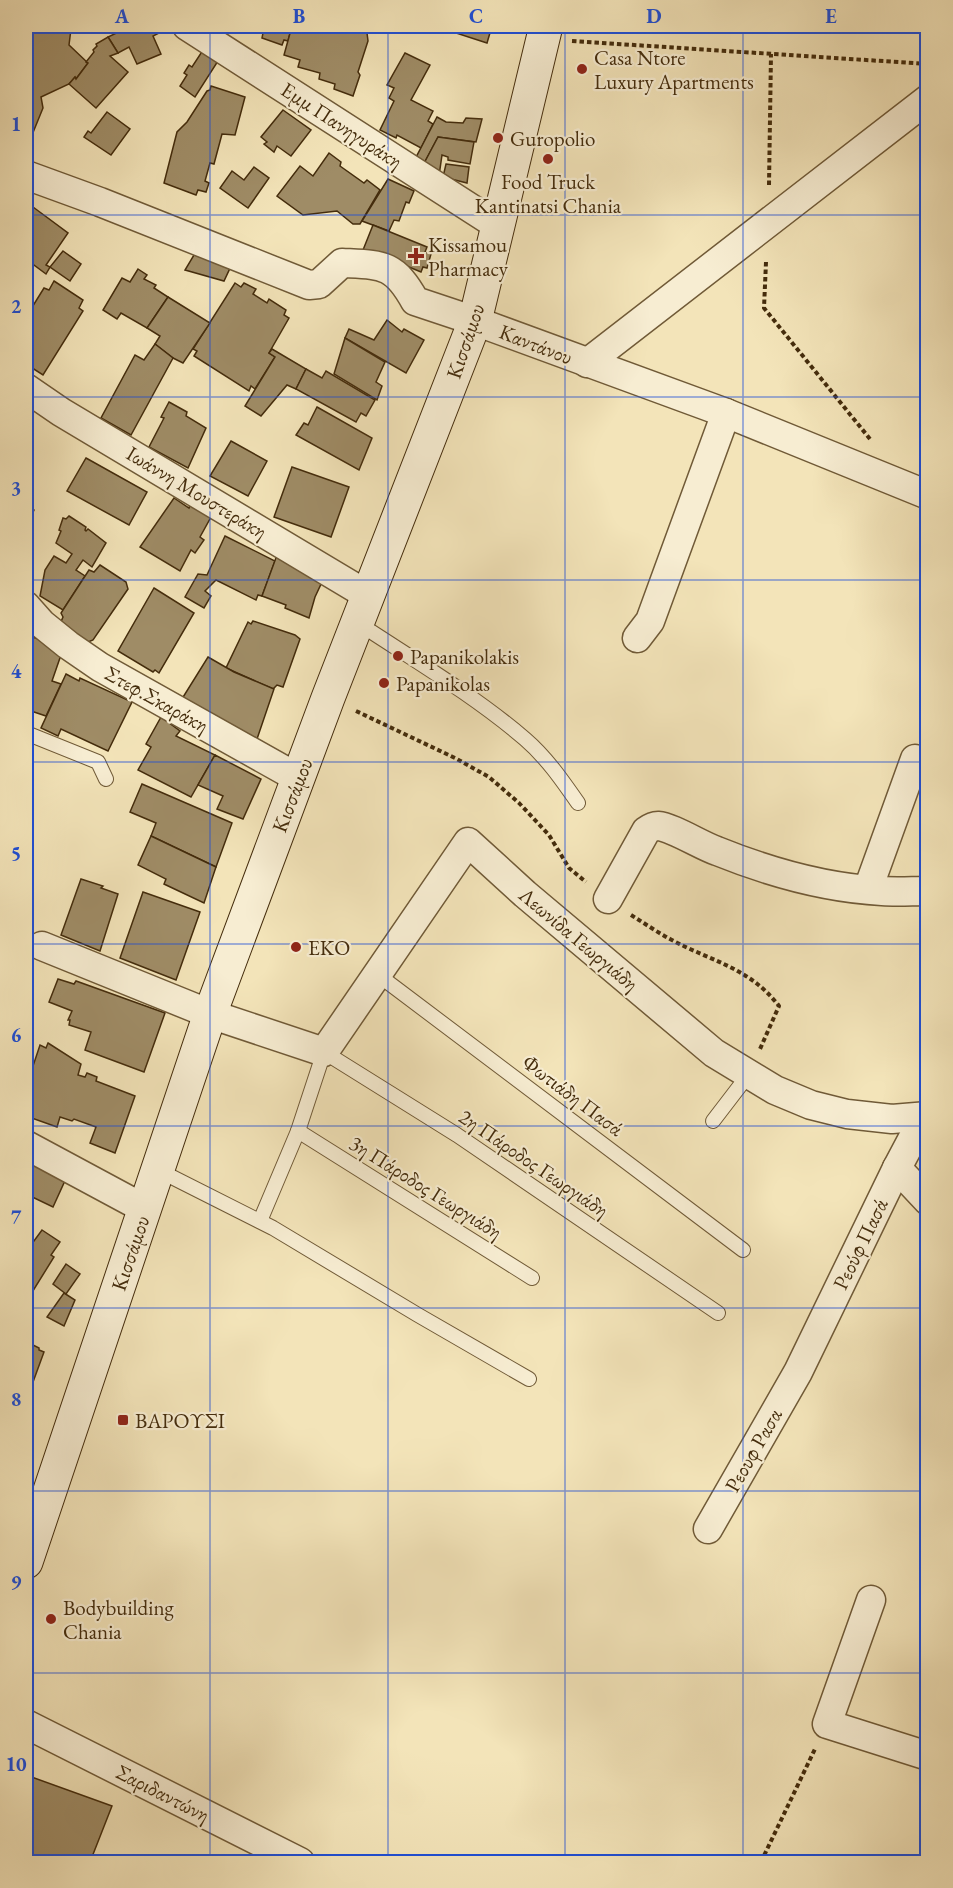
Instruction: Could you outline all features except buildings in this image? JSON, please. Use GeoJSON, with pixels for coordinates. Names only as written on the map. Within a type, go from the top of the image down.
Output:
{"type":"FeatureCollection","features":[{"type":"Feature","properties":{"kind":"main road","name":"Κισσάμου"},"geometry":{"type":"LineString","coordinates":[[26,1562],[210,1014],[328,698],[474,321],[545,32]]}},
{"type":"Feature","properties":{"kind":"street","name":"Εμμ Πανηγυράκη"},"geometry":{"type":"LineString","coordinates":[[187,26],[497,225]]}},
{"type":"Feature","properties":{"kind":"street"},"geometry":{"type":"LineString","coordinates":[[587,363],[927,99]]}},
{"type":"Feature","properties":{"kind":"street","name":"Καντάνου"},"geometry":{"type":"LineString","coordinates":[[26,175],[309,285],[319,284],[342,263],[378,265],[392,272],[404,282],[415,301],[726,413],[927,495]]}},
{"type":"Feature","properties":{"kind":"street","name":"Ιωάννη Μουστεράκη"},"geometry":{"type":"LineString","coordinates":[[26,388],[364,609]]}},
{"type":"Feature","properties":{"kind":"street"},"geometry":{"type":"LineString","coordinates":[[637,638],[650,621],[726,413]]}},
{"type":"Feature","properties":{"kind":"street","name":"Στεφ.Σκαράκη"},"geometry":{"type":"LineString","coordinates":[[26,606],[42,624],[100,667],[298,778]]}},
{"type":"Feature","properties":{"kind":"street"},"geometry":{"type":"LineString","coordinates":[[868,890],[915,759]]}},
{"type":"Feature","properties":{"kind":"street"},"geometry":{"type":"LineString","coordinates":[[608,899],[646,831],[656,826],[751,864],[805,879],[868,890],[927,891]]}},
{"type":"Feature","properties":{"kind":"street","name":"Λεωνίδα Γεωργιάδη"},"geometry":{"type":"LineString","coordinates":[[324,1052],[468,842],[534,901],[714,1053],[740,1069],[775,1090],[820,1108],[847,1114],[892,1119],[926,1117]]}},
{"type":"Feature","properties":{"kind":"street"},"geometry":{"type":"LineString","coordinates":[[34,942],[210,1014],[324,1052]]}},
{"type":"Feature","properties":{"kind":"street","name":"Ρεούφ Πασά"},"geometry":{"type":"LineString","coordinates":[[798,1372],[897,1168],[926,1117]]}},
{"type":"Feature","properties":{"kind":"street"},"geometry":{"type":"LineString","coordinates":[[26,1145],[145,1209]]}},
{"type":"Feature","properties":{"kind":"street"},"geometry":{"type":"LineString","coordinates":[[897,1168],[927,1201]]}},
{"type":"Feature","properties":{"kind":"street","name":"Ρεουφ Ρασα"},"geometry":{"type":"LineString","coordinates":[[708,1529],[798,1372]]}},
{"type":"Feature","properties":{"kind":"street"},"geometry":{"type":"LineString","coordinates":[[871,1600],[827,1724],[927,1756]]}},
{"type":"Feature","properties":{"kind":"street","name":"Σαριδαντώνη"},"geometry":{"type":"LineString","coordinates":[[26,1724],[300,1863]]}},
{"type":"Feature","properties":{"kind":"lane"},"geometry":{"type":"LineString","coordinates":[[364,609],[460,690],[525,739],[553,768],[578,803]]}},
{"type":"Feature","properties":{"kind":"lane"},"geometry":{"type":"LineString","coordinates":[[26,733],[98,762],[106,778]]}},
{"type":"Feature","properties":{"kind":"lane","name":"Φωτιάδη Πασά"},"geometry":{"type":"LineString","coordinates":[[377,974],[743,1250]]}},
{"type":"Feature","properties":{"kind":"lane","name":"Λεωνίδα Γεωργιάδη"},"geometry":{"type":"LineString","coordinates":[[260,1221],[298,1131],[324,1052]]}},
{"type":"Feature","properties":{"kind":"lane","name":"2η Πάροδος Γεωργιάδη"},"geometry":{"type":"LineString","coordinates":[[324,1052],[457,1135],[718,1313]]}},
{"type":"Feature","properties":{"kind":"lane"},"geometry":{"type":"LineString","coordinates":[[713,1121],[740,1069]]}},
{"type":"Feature","properties":{"kind":"lane","name":"3η Πάροδος Γεωργιάδη"},"geometry":{"type":"LineString","coordinates":[[298,1131],[532,1278]]}},
{"type":"Feature","properties":{"kind":"lane"},"geometry":{"type":"LineString","coordinates":[[158,1170],[260,1221],[529,1378]]}},
{"type":"Feature","properties":{"kind":"path"},"geometry":{"type":"LineString","coordinates":[[545,32],[771,54],[927,64]]}},
{"type":"Feature","properties":{"kind":"path"},"geometry":{"type":"LineString","coordinates":[[771,54],[764,308],[872,442],[880,476]]}},
{"type":"Feature","properties":{"kind":"path"},"geometry":{"type":"LineString","coordinates":[[328,698],[455,758],[489,777],[519,803],[549,835],[569,868],[608,899],[671,940],[720,961],[753,980],[771,995],[779,1006],[740,1069]]}},
{"type":"Feature","properties":{"kind":"path"},"geometry":{"type":"LineString","coordinates":[[761,1863],[827,1724]]}},
{"type":"Feature","properties":{"kind":"place","name":"Casa Ntore Luxury Apartments"},"geometry":{"type":"Point","coordinates":[582,69]}},
{"type":"Feature","properties":{"kind":"place","name":"Guropolio"},"geometry":{"type":"Point","coordinates":[498,138]}},
{"type":"Feature","properties":{"kind":"place","name":"Food Truck Kantinatsi Chania"},"geometry":{"type":"Point","coordinates":[548,159]}},
{"type":"Feature","properties":{"kind":"place","name":"Kissamou Pharmacy"},"geometry":{"type":"Point","coordinates":[416,256]}},
{"type":"Feature","properties":{"kind":"place","name":"Papanikolakis"},"geometry":{"type":"Point","coordinates":[398,656]}},
{"type":"Feature","properties":{"kind":"place","name":"Papanikolas"},"geometry":{"type":"Point","coordinates":[384,683]}},
{"type":"Feature","properties":{"kind":"place","name":"EKO"},"geometry":{"type":"Point","coordinates":[296,947]}},
{"type":"Feature","properties":{"kind":"place","name":"ΒΑΡΟΥΣΙ"},"geometry":{"type":"Point","coordinates":[123,1420]}},
{"type":"Feature","properties":{"kind":"place","name":"Bodybuilding Chania"},"geometry":{"type":"Point","coordinates":[51,1619]}}]}
